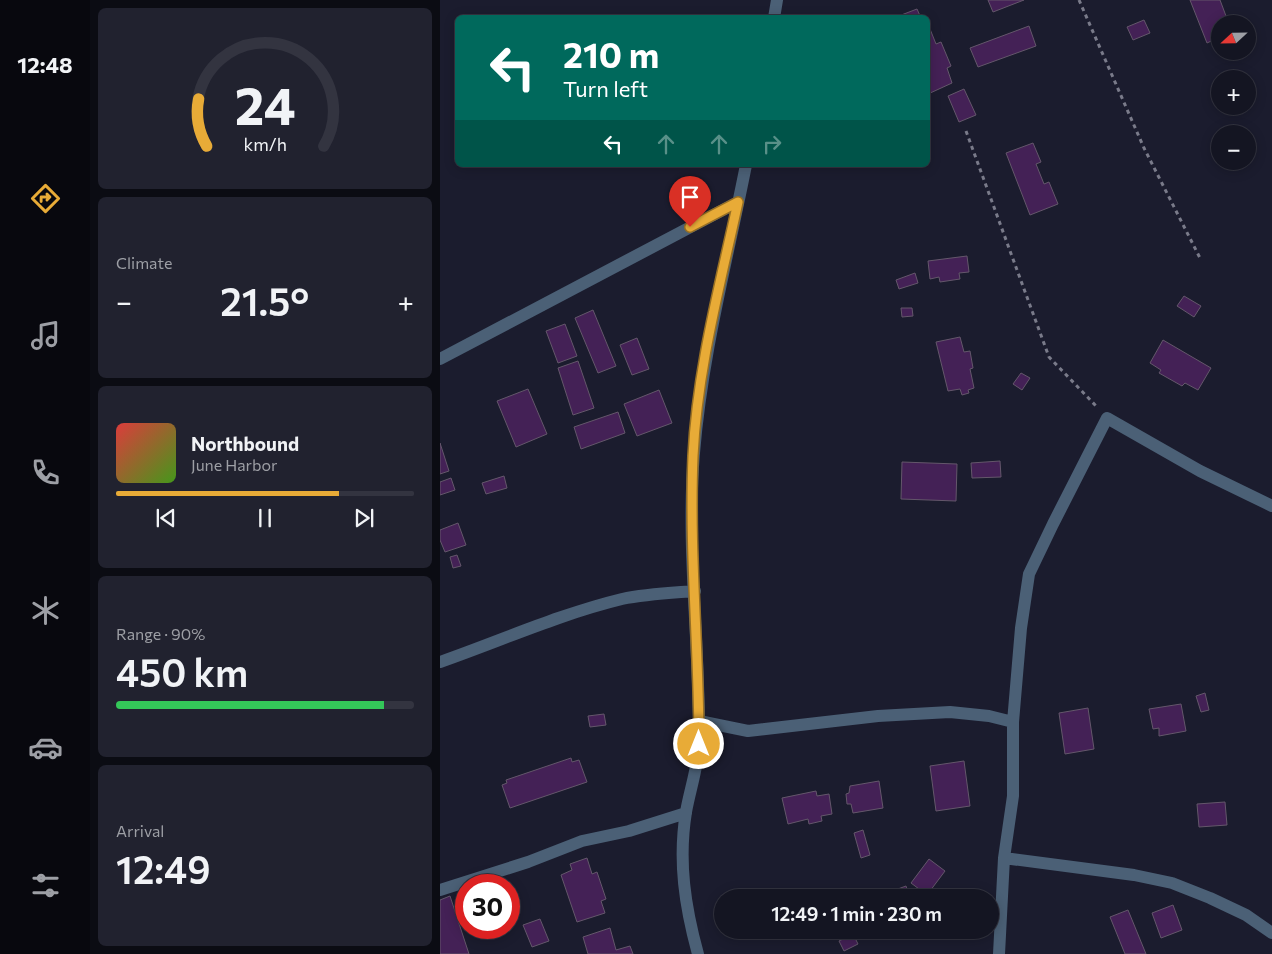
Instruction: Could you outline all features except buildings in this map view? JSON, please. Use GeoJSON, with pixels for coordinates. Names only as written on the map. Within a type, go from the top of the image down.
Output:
{"type":"FeatureCollection","features":[{"type":"Feature","properties":{"kind":"street"},"geometry":{"type":"LineString","coordinates":[[774,15],[777,0]]}},
{"type":"Feature","properties":{"kind":"street"},"geometry":{"type":"LineString","coordinates":[[698,954],[688,918],[682,865],[686,813],[699,744],[692,519],[694,454],[699,406],[712,323],[746,167]]}},
{"type":"Feature","properties":{"kind":"street"},"geometry":{"type":"LineString","coordinates":[[440,359],[738,202]]}},
{"type":"Feature","properties":{"kind":"street"},"geometry":{"type":"LineString","coordinates":[[999,954],[1004,858],[1012,796],[1013,722],[1021,628],[1029,574],[1107,418],[1200,471],[1272,506]]}},
{"type":"Feature","properties":{"kind":"street"},"geometry":{"type":"LineString","coordinates":[[440,662],[588,608],[649,595],[695,591]]}},
{"type":"Feature","properties":{"kind":"street"},"geometry":{"type":"LineString","coordinates":[[699,721],[748,731],[878,716],[950,712],[989,716],[1013,722]]}},
{"type":"Feature","properties":{"kind":"street"},"geometry":{"type":"LineString","coordinates":[[440,890],[528,862],[582,841],[629,831],[686,813]]}},
{"type":"Feature","properties":{"kind":"street"},"geometry":{"type":"LineString","coordinates":[[1004,858],[1134,875],[1172,883],[1246,914],[1272,933]]}},
{"type":"Feature","properties":{"kind":"path"},"geometry":{"type":"LineString","coordinates":[[1080,0],[1144,148],[1202,260]]}},
{"type":"Feature","properties":{"kind":"path"},"geometry":{"type":"LineString","coordinates":[[966,131],[1050,357],[1107,418]]}},
{"type":"Feature","properties":{"kind":"route"},"geometry":{"type":"LineString","coordinates":[[690,227],[738,202],[712,323],[701,387],[694,454],[692,528],[699,744]]}}]}
